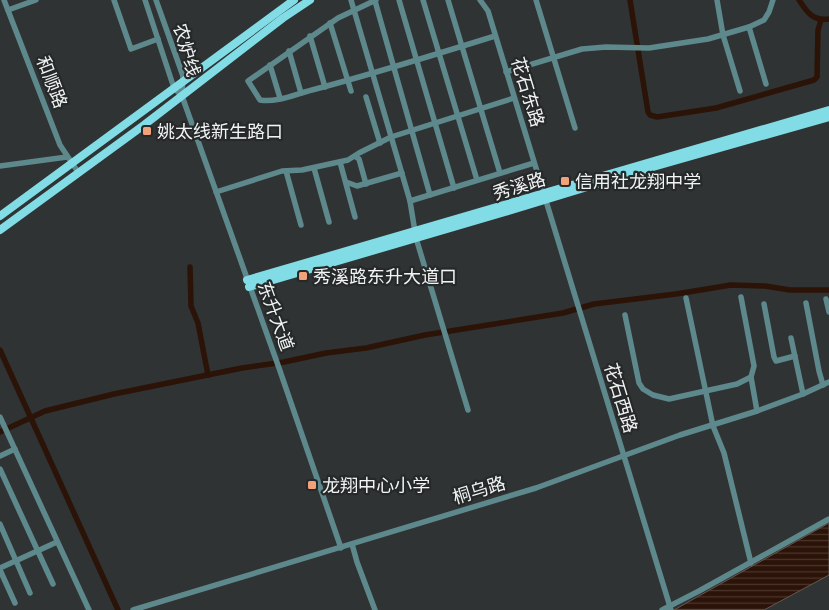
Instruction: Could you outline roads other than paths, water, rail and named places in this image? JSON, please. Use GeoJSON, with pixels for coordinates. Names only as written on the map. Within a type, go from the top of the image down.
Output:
{"type":"FeatureCollection","features":[{"type":"Feature","properties":{"kind":"main road"},"geometry":{"type":"LineString","coordinates":[[0,216],[69,160],[184,81],[294,0]]}},
{"type":"Feature","properties":{"kind":"main road"},"geometry":{"type":"LineString","coordinates":[[0,230],[182,96],[283,18],[310,0]]}},
{"type":"Feature","properties":{"kind":"main road","name":"秀溪路"},"geometry":{"type":"LineString","coordinates":[[248,283],[545,197],[829,110]]}},
{"type":"Feature","properties":{"kind":"main road","name":"秀溪路"},"geometry":{"type":"LineString","coordinates":[[545,197],[829,117]]}},
{"type":"Feature","properties":{"kind":"street","name":"和顺路"},"geometry":{"type":"LineString","coordinates":[[4,0],[60,146],[78,172]]}},
{"type":"Feature","properties":{"kind":"street"},"geometry":{"type":"LineString","coordinates":[[8,10],[36,0]]}},
{"type":"Feature","properties":{"kind":"street"},"geometry":{"type":"LineString","coordinates":[[114,0],[132,49],[158,40]]}},
{"type":"Feature","properties":{"kind":"street","name":"农炉线"},"geometry":{"type":"LineString","coordinates":[[145,0],[174,88],[182,96]]}},
{"type":"Feature","properties":{"kind":"street","name":"农炉线"},"geometry":{"type":"LineString","coordinates":[[156,0],[184,81],[182,96]]}},
{"type":"Feature","properties":{"kind":"street"},"geometry":{"type":"LineString","coordinates":[[351,0],[410,201],[415,235],[468,410]]}},
{"type":"Feature","properties":{"kind":"street"},"geometry":{"type":"LineString","coordinates":[[430,195],[412,130],[394,67],[375,0],[354,9],[330,23],[248,81],[260,100],[265,101],[325,87],[394,67],[495,36]]}},
{"type":"Feature","properties":{"kind":"street"},"geometry":{"type":"LineString","coordinates":[[399,0],[454,188]]}},
{"type":"Feature","properties":{"kind":"street"},"geometry":{"type":"LineString","coordinates":[[424,0],[477,180]]}},
{"type":"Feature","properties":{"kind":"street"},"geometry":{"type":"LineString","coordinates":[[448,0],[500,174]]}},
{"type":"Feature","properties":{"kind":"street","name":"花石东路"},"geometry":{"type":"LineString","coordinates":[[480,0],[488,11],[545,197]]}},
{"type":"Feature","properties":{"kind":"street"},"geometry":{"type":"LineString","coordinates":[[536,0],[575,128]]}},
{"type":"Feature","properties":{"kind":"street"},"geometry":{"type":"LineString","coordinates":[[718,0],[723,35],[740,91]]}},
{"type":"Feature","properties":{"kind":"street"},"geometry":{"type":"LineString","coordinates":[[506,72],[582,49],[606,47],[649,48],[723,35],[764,20],[770,12],[772,0]]}},
{"type":"Feature","properties":{"kind":"street"},"geometry":{"type":"LineString","coordinates":[[330,23],[351,91]]}},
{"type":"Feature","properties":{"kind":"street"},"geometry":{"type":"LineString","coordinates":[[749,27],[766,84]]}},
{"type":"Feature","properties":{"kind":"street"},"geometry":{"type":"LineString","coordinates":[[310,36],[325,87]]}},
{"type":"Feature","properties":{"kind":"street"},"geometry":{"type":"LineString","coordinates":[[289,51],[301,93]]}},
{"type":"Feature","properties":{"kind":"street"},"geometry":{"type":"LineString","coordinates":[[270,65],[280,98]]}},
{"type":"Feature","properties":{"kind":"street","name":"东升大道"},"geometry":{"type":"LineString","coordinates":[[182,96],[341,548]]}},
{"type":"Feature","properties":{"kind":"street"},"geometry":{"type":"LineString","coordinates":[[366,97],[380,143]]}},
{"type":"Feature","properties":{"kind":"street"},"geometry":{"type":"LineString","coordinates":[[216,192],[286,171],[314,168],[340,162],[356,156],[391,137],[514,98]]}},
{"type":"Feature","properties":{"kind":"street"},"geometry":{"type":"LineString","coordinates":[[356,156],[359,159],[366,184]]}},
{"type":"Feature","properties":{"kind":"street"},"geometry":{"type":"LineString","coordinates":[[0,166],[69,160]]}},
{"type":"Feature","properties":{"kind":"street"},"geometry":{"type":"LineString","coordinates":[[340,162],[355,217]]}},
{"type":"Feature","properties":{"kind":"street"},"geometry":{"type":"LineString","coordinates":[[410,201],[534,163]]}},
{"type":"Feature","properties":{"kind":"street"},"geometry":{"type":"LineString","coordinates":[[314,168],[329,222]]}},
{"type":"Feature","properties":{"kind":"street"},"geometry":{"type":"LineString","coordinates":[[286,171],[301,225]]}},
{"type":"Feature","properties":{"kind":"street"},"geometry":{"type":"LineString","coordinates":[[346,182],[357,186],[402,173]]}},
{"type":"Feature","properties":{"kind":"street"},"geometry":{"type":"LineString","coordinates":[[350,198],[357,186]]}},
{"type":"Feature","properties":{"kind":"street","name":"花石西路"},"geometry":{"type":"LineString","coordinates":[[545,197],[671,610]]}},
{"type":"Feature","properties":{"kind":"street"},"geometry":{"type":"LineString","coordinates":[[741,297],[754,366],[751,377],[757,411]]}},
{"type":"Feature","properties":{"kind":"street"},"geometry":{"type":"LineString","coordinates":[[686,298],[712,426],[724,453],[751,563]]}},
{"type":"Feature","properties":{"kind":"street"},"geometry":{"type":"LineString","coordinates":[[826,299],[829,312]]}},
{"type":"Feature","properties":{"kind":"street"},"geometry":{"type":"LineString","coordinates":[[764,304],[776,361],[795,356]]}},
{"type":"Feature","properties":{"kind":"street"},"geometry":{"type":"LineString","coordinates":[[806,304],[819,371],[826,384]]}},
{"type":"Feature","properties":{"kind":"street"},"geometry":{"type":"LineString","coordinates":[[625,315],[639,383],[642,388],[653,395],[669,399],[737,384],[751,377]]}},
{"type":"Feature","properties":{"kind":"street"},"geometry":{"type":"LineString","coordinates":[[791,338],[803,394]]}},
{"type":"Feature","properties":{"kind":"street","name":"桐乌路"},"geometry":{"type":"LineString","coordinates":[[133,610],[536,488],[680,435],[757,411],[826,384]]}},
{"type":"Feature","properties":{"kind":"street"},"geometry":{"type":"LineString","coordinates":[[1,420],[89,610]]}},
{"type":"Feature","properties":{"kind":"street"},"geometry":{"type":"LineString","coordinates":[[0,456],[15,449]]}},
{"type":"Feature","properties":{"kind":"street"},"geometry":{"type":"LineString","coordinates":[[0,469],[53,584]]}},
{"type":"Feature","properties":{"kind":"street"},"geometry":{"type":"LineString","coordinates":[[662,610],[751,563],[829,518]]}},
{"type":"Feature","properties":{"kind":"street"},"geometry":{"type":"LineString","coordinates":[[0,524],[30,592]]}},
{"type":"Feature","properties":{"kind":"street"},"geometry":{"type":"LineString","coordinates":[[15,603],[0,569],[57,542]]}},
{"type":"Feature","properties":{"kind":"street"},"geometry":{"type":"LineString","coordinates":[[352,544],[375,610]]}},
{"type":"Feature","properties":{"kind":"waterway"},"geometry":{"type":"LineString","coordinates":[[630,0],[648,112],[650,115],[657,117],[716,108],[814,80],[817,77],[818,30],[821,20]]}},
{"type":"Feature","properties":{"kind":"waterway"},"geometry":{"type":"LineString","coordinates":[[799,0],[814,17],[829,19]]}},
{"type":"Feature","properties":{"kind":"waterway"},"geometry":{"type":"LineString","coordinates":[[190,267],[191,306],[198,323],[208,375]]}},
{"type":"Feature","properties":{"kind":"waterway"},"geometry":{"type":"LineString","coordinates":[[0,432],[45,411],[114,394],[242,368],[366,348],[425,335],[563,313],[594,304],[731,285],[765,286],[790,290],[829,290]]}},
{"type":"Feature","properties":{"kind":"waterway"},"geometry":{"type":"LineString","coordinates":[[0,350],[118,610]]}},
{"type":"Feature","properties":{"kind":"place","name":"姚太线新生路口"},"geometry":{"type":"Point","coordinates":[147,131]}},
{"type":"Feature","properties":{"kind":"place","name":"信用社龙翔中学"},"geometry":{"type":"Point","coordinates":[565,181]}},
{"type":"Feature","properties":{"kind":"place","name":"秀溪路东升大道口"},"geometry":{"type":"Point","coordinates":[303,276]}},
{"type":"Feature","properties":{"kind":"place","name":"龙翔中心小学"},"geometry":{"type":"Point","coordinates":[312,485]}}]}
